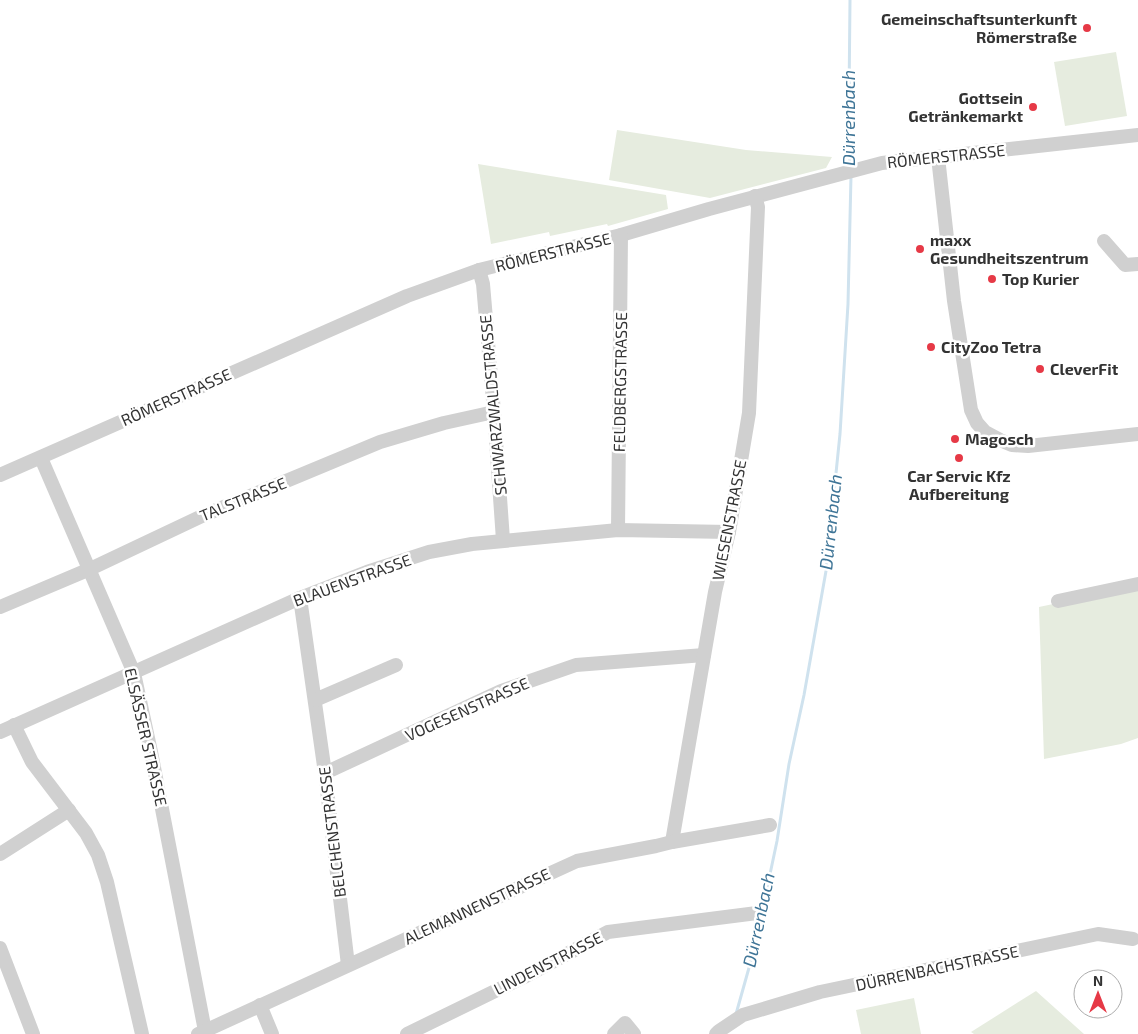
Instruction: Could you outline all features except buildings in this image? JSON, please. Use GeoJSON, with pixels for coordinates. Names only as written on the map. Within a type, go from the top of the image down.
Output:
{"type":"FeatureCollection","features":[{"type":"Feature","properties":{"kind":"street","name":"RÖMERSTRASSE"},"geometry":{"type":"LineString","coordinates":[[0,476],[407,296],[479,270],[621,234],[709,208],[882,163],[1138,135]]}},
{"type":"Feature","properties":{"kind":"street"},"geometry":{"type":"LineString","coordinates":[[938,157],[954,301],[971,410],[977,423],[985,432],[1012,445],[1028,446],[1138,434]]}},
{"type":"Feature","properties":{"kind":"street","name":"WIESENSTRASSE"},"geometry":{"type":"LineString","coordinates":[[672,842],[715,592],[729,532],[749,413],[758,207],[755,196]]}},
{"type":"Feature","properties":{"kind":"street","name":"FELDBERGSTRASSE"},"geometry":{"type":"LineString","coordinates":[[618,530],[621,234]]}},
{"type":"Feature","properties":{"kind":"street"},"geometry":{"type":"LineString","coordinates":[[1104,241],[1125,265],[1138,264]]}},
{"type":"Feature","properties":{"kind":"street","name":"SCHWARZWALDSTRASSE"},"geometry":{"type":"LineString","coordinates":[[479,270],[483,284],[504,540]]}},
{"type":"Feature","properties":{"kind":"street","name":"TALSTRASSE"},"geometry":{"type":"LineString","coordinates":[[0,607],[90,569],[202,516],[380,442],[444,423],[494,412]]}},
{"type":"Feature","properties":{"kind":"street","name":"ELSÄSSER STRASSE"},"geometry":{"type":"LineString","coordinates":[[41,458],[134,673],[151,752],[202,1032]]}},
{"type":"Feature","properties":{"kind":"street","name":"BLAUENSTRASSE"},"geometry":{"type":"LineString","coordinates":[[0,732],[300,598],[367,572],[429,552],[504,540],[618,530],[729,532]]}},
{"type":"Feature","properties":{"kind":"street"},"geometry":{"type":"LineString","coordinates":[[1058,601],[1138,584]]}},
{"type":"Feature","properties":{"kind":"street","name":"BELCHENSTRASSE"},"geometry":{"type":"LineString","coordinates":[[300,598],[325,773],[348,965]]}},
{"type":"Feature","properties":{"kind":"street","name":"VOGESENSTRASSE"},"geometry":{"type":"LineString","coordinates":[[325,773],[501,691],[576,666],[704,654]]}},
{"type":"Feature","properties":{"kind":"street"},"geometry":{"type":"LineString","coordinates":[[315,700],[396,664]]}},
{"type":"Feature","properties":{"kind":"street"},"geometry":{"type":"LineString","coordinates":[[14,725],[32,762],[86,833],[98,855],[107,882],[142,1034]]}},
{"type":"Feature","properties":{"kind":"street"},"geometry":{"type":"LineString","coordinates":[[0,854],[69,810]]}},
{"type":"Feature","properties":{"kind":"street","name":"ALEMANNENSTRASSE"},"geometry":{"type":"LineString","coordinates":[[202,1032],[577,861],[770,825]]}},
{"type":"Feature","properties":{"kind":"street","name":"LINDENSTRASSE"},"geometry":{"type":"LineString","coordinates":[[407,1034],[524,977],[608,932],[758,913]]}},
{"type":"Feature","properties":{"kind":"street","name":"DÜRRENBACHSTRASSE"},"geometry":{"type":"LineString","coordinates":[[718,1033],[743,1015],[820,992],[1098,934],[1136,939]]}},
{"type":"Feature","properties":{"kind":"street"},"geometry":{"type":"LineString","coordinates":[[0,948],[33,1034]]}},
{"type":"Feature","properties":{"kind":"street"},"geometry":{"type":"LineString","coordinates":[[260,1005],[272,1034]]}},
{"type":"Feature","properties":{"kind":"street"},"geometry":{"type":"LineString","coordinates":[[614,1034],[625,1023],[634,1034]]}},
{"type":"Feature","properties":{"kind":"shaded area"},"geometry":{"type":"Polygon","coordinates":[[[1116,52],[1127,116],[1065,126],[1054,62],[1116,52]]]}},
{"type":"Feature","properties":{"kind":"shaded area"},"geometry":{"type":"Polygon","coordinates":[[[617,130],[746,150],[832,157],[826,168],[710,198],[609,180],[617,130]]]}},
{"type":"Feature","properties":{"kind":"shaded area"},"geometry":{"type":"Polygon","coordinates":[[[478,164],[666,195],[668,209],[608,226],[607,224],[550,236],[549,232],[491,244],[478,164]]]}},
{"type":"Feature","properties":{"kind":"shaded area"},"geometry":{"type":"Polygon","coordinates":[[[1138,586],[1138,738],[1121,744],[1044,759],[1039,607],[1138,586]]]}},
{"type":"Feature","properties":{"kind":"shaded area"},"geometry":{"type":"Polygon","coordinates":[[[1036,991],[1084,1034],[974,1034],[971,1032],[1036,991]]]}},
{"type":"Feature","properties":{"kind":"shaded area"},"geometry":{"type":"Polygon","coordinates":[[[914,998],[921,1034],[861,1034],[856,1010],[914,998]]]}},
{"type":"Feature","properties":{"kind":"waterway","name":"Dürrenbach"},"geometry":{"type":"LineString","coordinates":[[850,0],[850,167]]}},
{"type":"Feature","properties":{"kind":"waterway","name":"Dürrenbach"},"geometry":{"type":"LineString","coordinates":[[736,1014],[754,950],[777,841],[789,764],[804,695],[826,571],[840,434],[848,304],[851,176]]}},
{"type":"Feature","properties":{"kind":"place","name":"Gemeinschaftsunterkunft Römerstraße"},"geometry":{"type":"Point","coordinates":[1087,28]}},
{"type":"Feature","properties":{"kind":"place","name":"Gottsein Getränkemarkt"},"geometry":{"type":"Point","coordinates":[1033,107]}},
{"type":"Feature","properties":{"kind":"place","name":"maxx Gesundheitszentrum"},"geometry":{"type":"Point","coordinates":[920,249]}},
{"type":"Feature","properties":{"kind":"place","name":"Top Kurier"},"geometry":{"type":"Point","coordinates":[992,279]}},
{"type":"Feature","properties":{"kind":"place","name":"CityZoo Tetra"},"geometry":{"type":"Point","coordinates":[931,347]}},
{"type":"Feature","properties":{"kind":"place","name":"CleverFit"},"geometry":{"type":"Point","coordinates":[1040,369]}},
{"type":"Feature","properties":{"kind":"place","name":"Magosch"},"geometry":{"type":"Point","coordinates":[955,439]}},
{"type":"Feature","properties":{"kind":"place","name":"Car Servic Kfz Aufbereitung"},"geometry":{"type":"Point","coordinates":[959,458]}}]}
